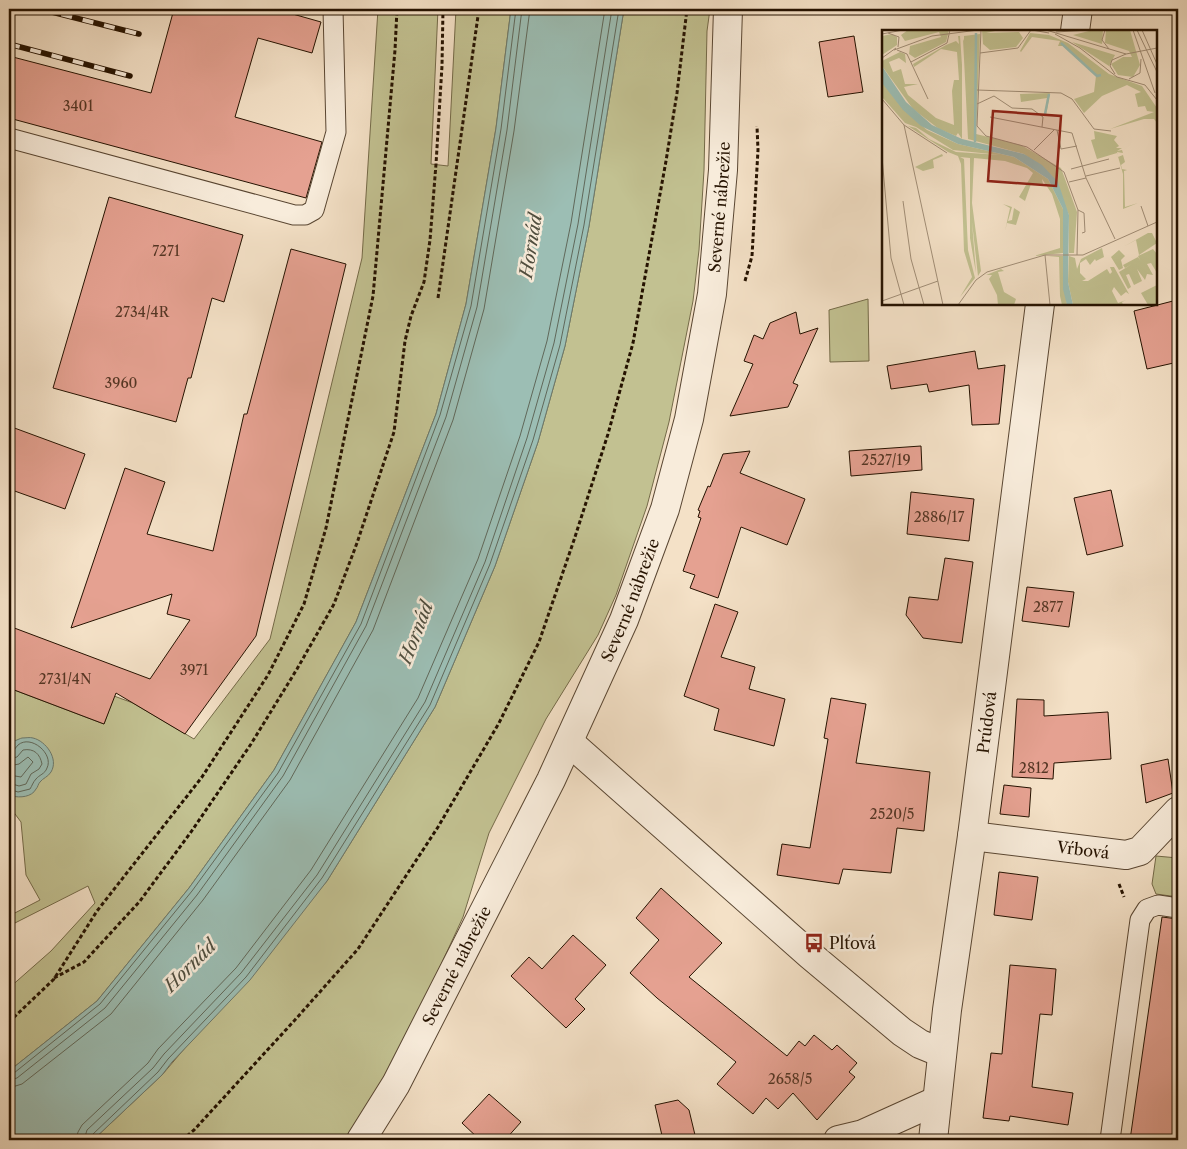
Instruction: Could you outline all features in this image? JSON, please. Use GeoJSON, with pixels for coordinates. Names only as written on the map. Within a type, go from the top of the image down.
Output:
{"type":"FeatureCollection","features":[{"type":"Feature","properties":{"kind":"street","name":"Severné nábrežie"},"geometry":{"type":"LineString","coordinates":[[361,1140],[396,1084],[569,742],[628,611],[665,509],[689,419],[712,294],[723,170],[728,9]]}},
{"type":"Feature","properties":{"kind":"street"},"geometry":{"type":"LineString","coordinates":[[1075,30],[1078,9]]}},
{"type":"Feature","properties":{"kind":"street","name":"Prúdová"},"geometry":{"type":"LineString","coordinates":[[933,1140],[942,1053],[972,836],[1040,305]]}},
{"type":"Feature","properties":{"kind":"street"},"geometry":{"type":"LineString","coordinates":[[569,742],[810,955],[902,1032],[920,1044],[942,1053]]}},
{"type":"Feature","properties":{"kind":"street","name":"Vŕbová"},"geometry":{"type":"LineString","coordinates":[[972,836],[1126,855],[1140,851],[1178,811]]}},
{"type":"Feature","properties":{"kind":"street"},"geometry":{"type":"LineString","coordinates":[[838,1140],[863,1134],[936,1101]]}},
{"type":"Feature","properties":{"kind":"lane"},"geometry":{"type":"LineString","coordinates":[[9,138],[294,215],[306,215],[314,210],[336,132],[334,9]]}},
{"type":"Feature","properties":{"kind":"lane"},"geometry":{"type":"LineString","coordinates":[[1110,1140],[1140,920],[1147,909],[1158,905],[1178,908]]}},
{"type":"Feature","properties":{"kind":"path"},"geometry":{"type":"LineString","coordinates":[[9,1022],[54,979],[97,911],[202,777],[268,676],[304,604],[326,528],[373,296],[397,9]]}},
{"type":"Feature","properties":{"kind":"path"},"geometry":{"type":"LineString","coordinates":[[54,979],[84,962],[140,901],[191,832],[251,744],[334,604],[357,543],[394,432],[405,341],[411,316],[424,282],[430,240],[436,164],[444,9]]}},
{"type":"Feature","properties":{"kind":"path"},"geometry":{"type":"LineString","coordinates":[[438,298],[478,9]]}},
{"type":"Feature","properties":{"kind":"path"},"geometry":{"type":"LineString","coordinates":[[182,1140],[194,1130],[358,949],[438,827],[499,723],[539,642],[605,443],[633,343],[668,151],[687,9]]}},
{"type":"Feature","properties":{"kind":"shaded area"},"geometry":{"type":"Polygon","coordinates":[[[378,9],[438,9],[431,164],[448,166],[456,9],[511,9],[496,128],[466,304],[436,414],[356,622],[274,770],[189,888],[97,1001],[9,1071],[9,988],[51,951],[95,903],[88,886],[9,926],[9,916],[40,900],[26,875],[21,822],[9,806],[9,688],[104,724],[114,696],[133,703],[194,739],[270,639],[362,258],[378,9]]]}},
{"type":"Feature","properties":{"kind":"shaded area"},"geometry":{"type":"Polygon","coordinates":[[[624,9],[710,9],[707,31],[704,170],[699,250],[693,301],[669,422],[647,506],[616,595],[598,635],[546,719],[489,833],[463,917],[360,1140],[93,1140],[162,1075],[327,881],[435,707],[495,566],[538,442],[565,346],[589,226],[624,9]]]}},
{"type":"Feature","properties":{"kind":"shaded area"},"geometry":{"type":"Polygon","coordinates":[[[868,299],[869,361],[830,362],[829,310],[868,299]]]}},
{"type":"Feature","properties":{"kind":"shaded area"},"geometry":{"type":"Polygon","coordinates":[[[1156,856],[1178,858],[1178,897],[1156,894],[1152,884],[1156,856]]]}},
{"type":"Feature","properties":{"kind":"water","name":"Hornád"},"geometry":{"type":"Polygon","coordinates":[[[511,9],[624,9],[589,226],[565,346],[538,442],[495,566],[435,707],[327,881],[250,980],[162,1075],[93,1140],[9,1140],[9,1071],[97,1001],[189,888],[274,770],[356,622],[436,414],[466,304],[496,128],[511,9]]]}},
{"type":"Feature","properties":{"kind":"water"},"geometry":{"type":"Polygon","coordinates":[[[22,738],[38,740],[47,747],[52,756],[53,767],[50,774],[39,783],[32,794],[15,797],[12,796],[10,791],[8,768],[12,745],[14,741],[22,738]]]}},
{"type":"Feature","properties":{"kind":"building"},"geometry":{"type":"Polygon","coordinates":[[[174,9],[275,9],[321,22],[312,53],[258,38],[235,117],[322,142],[306,198],[9,118],[9,56],[151,93],[174,9]]]}},
{"type":"Feature","properties":{"kind":"building"},"geometry":{"type":"Polygon","coordinates":[[[854,36],[863,92],[828,97],[819,42],[854,36]]]}},
{"type":"Feature","properties":{"kind":"building"},"geometry":{"type":"Polygon","coordinates":[[[109,197],[243,235],[224,302],[212,298],[191,378],[188,378],[176,422],[53,388],[109,197]]]}},
{"type":"Feature","properties":{"kind":"building"},"geometry":{"type":"Polygon","coordinates":[[[291,249],[346,264],[256,636],[185,734],[116,693],[104,724],[9,688],[9,626],[150,679],[190,620],[167,614],[172,594],[71,628],[125,468],[165,482],[147,534],[213,551],[244,414],[247,414],[291,249]]]}},
{"type":"Feature","properties":{"kind":"building"},"geometry":{"type":"Polygon","coordinates":[[[1173,301],[1178,325],[1178,362],[1147,369],[1134,311],[1173,301]]]}},
{"type":"Feature","properties":{"kind":"building"},"geometry":{"type":"Polygon","coordinates":[[[796,312],[800,334],[818,328],[793,383],[798,385],[788,407],[730,416],[753,364],[744,361],[754,335],[763,339],[770,323],[796,312]]]}},
{"type":"Feature","properties":{"kind":"building"},"geometry":{"type":"Polygon","coordinates":[[[975,351],[978,369],[1005,365],[999,424],[972,425],[969,385],[929,392],[927,384],[891,389],[887,366],[975,351]]]}},
{"type":"Feature","properties":{"kind":"building"},"geometry":{"type":"Polygon","coordinates":[[[9,426],[85,454],[65,509],[9,489],[9,426]]]}},
{"type":"Feature","properties":{"kind":"building"},"geometry":{"type":"Polygon","coordinates":[[[921,446],[922,470],[851,476],[849,451],[921,446]]]}},
{"type":"Feature","properties":{"kind":"building"},"geometry":{"type":"Polygon","coordinates":[[[750,451],[740,473],[805,499],[787,545],[741,527],[718,598],[690,588],[695,575],[683,571],[701,518],[698,517],[700,511],[698,510],[708,486],[710,487],[723,454],[750,451]]]}},
{"type":"Feature","properties":{"kind":"building"},"geometry":{"type":"Polygon","coordinates":[[[1111,490],[1123,546],[1087,555],[1074,498],[1111,490]]]}},
{"type":"Feature","properties":{"kind":"building"},"geometry":{"type":"Polygon","coordinates":[[[911,492],[974,499],[969,541],[907,534],[911,492]]]}},
{"type":"Feature","properties":{"kind":"building"},"geometry":{"type":"Polygon","coordinates":[[[945,558],[973,562],[962,643],[923,638],[906,615],[909,597],[938,600],[945,558]]]}},
{"type":"Feature","properties":{"kind":"building"},"geometry":{"type":"Polygon","coordinates":[[[1027,587],[1074,592],[1069,627],[1022,621],[1027,587]]]}},
{"type":"Feature","properties":{"kind":"building"},"geometry":{"type":"Polygon","coordinates":[[[715,604],[738,612],[721,657],[755,667],[749,689],[785,699],[774,746],[714,730],[719,709],[684,696],[715,604]]]}},
{"type":"Feature","properties":{"kind":"building"},"geometry":{"type":"Polygon","coordinates":[[[831,698],[866,704],[856,763],[930,772],[924,831],[897,828],[891,873],[843,869],[839,884],[777,875],[782,844],[810,848],[828,739],[824,738],[831,698]]]}},
{"type":"Feature","properties":{"kind":"building"},"geometry":{"type":"Polygon","coordinates":[[[1017,699],[1044,700],[1044,716],[1108,712],[1111,759],[1054,763],[1053,779],[1012,777],[1017,699]]]}},
{"type":"Feature","properties":{"kind":"building"},"geometry":{"type":"Polygon","coordinates":[[[1168,759],[1173,793],[1146,803],[1141,765],[1168,759]]]}},
{"type":"Feature","properties":{"kind":"building"},"geometry":{"type":"Polygon","coordinates":[[[1004,785],[1031,788],[1029,817],[1000,814],[1004,785]]]}},
{"type":"Feature","properties":{"kind":"building"},"geometry":{"type":"Polygon","coordinates":[[[999,872],[1038,877],[1032,920],[994,915],[999,872]]]}},
{"type":"Feature","properties":{"kind":"building"},"geometry":{"type":"Polygon","coordinates":[[[661,888],[722,943],[689,977],[787,1056],[799,1041],[805,1046],[814,1035],[832,1050],[837,1045],[857,1063],[849,1072],[855,1077],[817,1120],[793,1093],[778,1109],[766,1098],[753,1114],[717,1084],[736,1062],[657,998],[630,973],[659,940],[636,918],[661,888]]]}},
{"type":"Feature","properties":{"kind":"building"},"geometry":{"type":"Polygon","coordinates":[[[1162,917],[1178,919],[1178,1140],[1130,1140],[1162,917]]]}},
{"type":"Feature","properties":{"kind":"building"},"geometry":{"type":"Polygon","coordinates":[[[573,935],[606,965],[575,999],[585,1009],[566,1028],[511,976],[529,957],[542,969],[573,935]]]}},
{"type":"Feature","properties":{"kind":"building"},"geometry":{"type":"Polygon","coordinates":[[[1010,965],[1056,969],[1052,1015],[1040,1014],[1032,1087],[1073,1093],[1068,1125],[1010,1116],[1009,1121],[983,1118],[991,1053],[1002,1054],[1010,965]]]}},
{"type":"Feature","properties":{"kind":"building"},"geometry":{"type":"Polygon","coordinates":[[[489,1094],[521,1122],[505,1140],[480,1140],[462,1123],[489,1094]]]}},
{"type":"Feature","properties":{"kind":"building"},"geometry":{"type":"Polygon","coordinates":[[[678,1100],[689,1110],[695,1135],[675,1140],[663,1140],[655,1105],[678,1100]]]}},
{"type":"Feature","properties":{"kind":"railway"},"geometry":{"type":"LineString","coordinates":[[40,9],[139,34]]}},
{"type":"Feature","properties":{"kind":"railway"},"geometry":{"type":"LineString","coordinates":[[9,44],[130,76]]}},
{"type":"Feature","properties":{"kind":"place","name":"Plťová"},"geometry":{"type":"Point","coordinates":[814,943]}}]}
